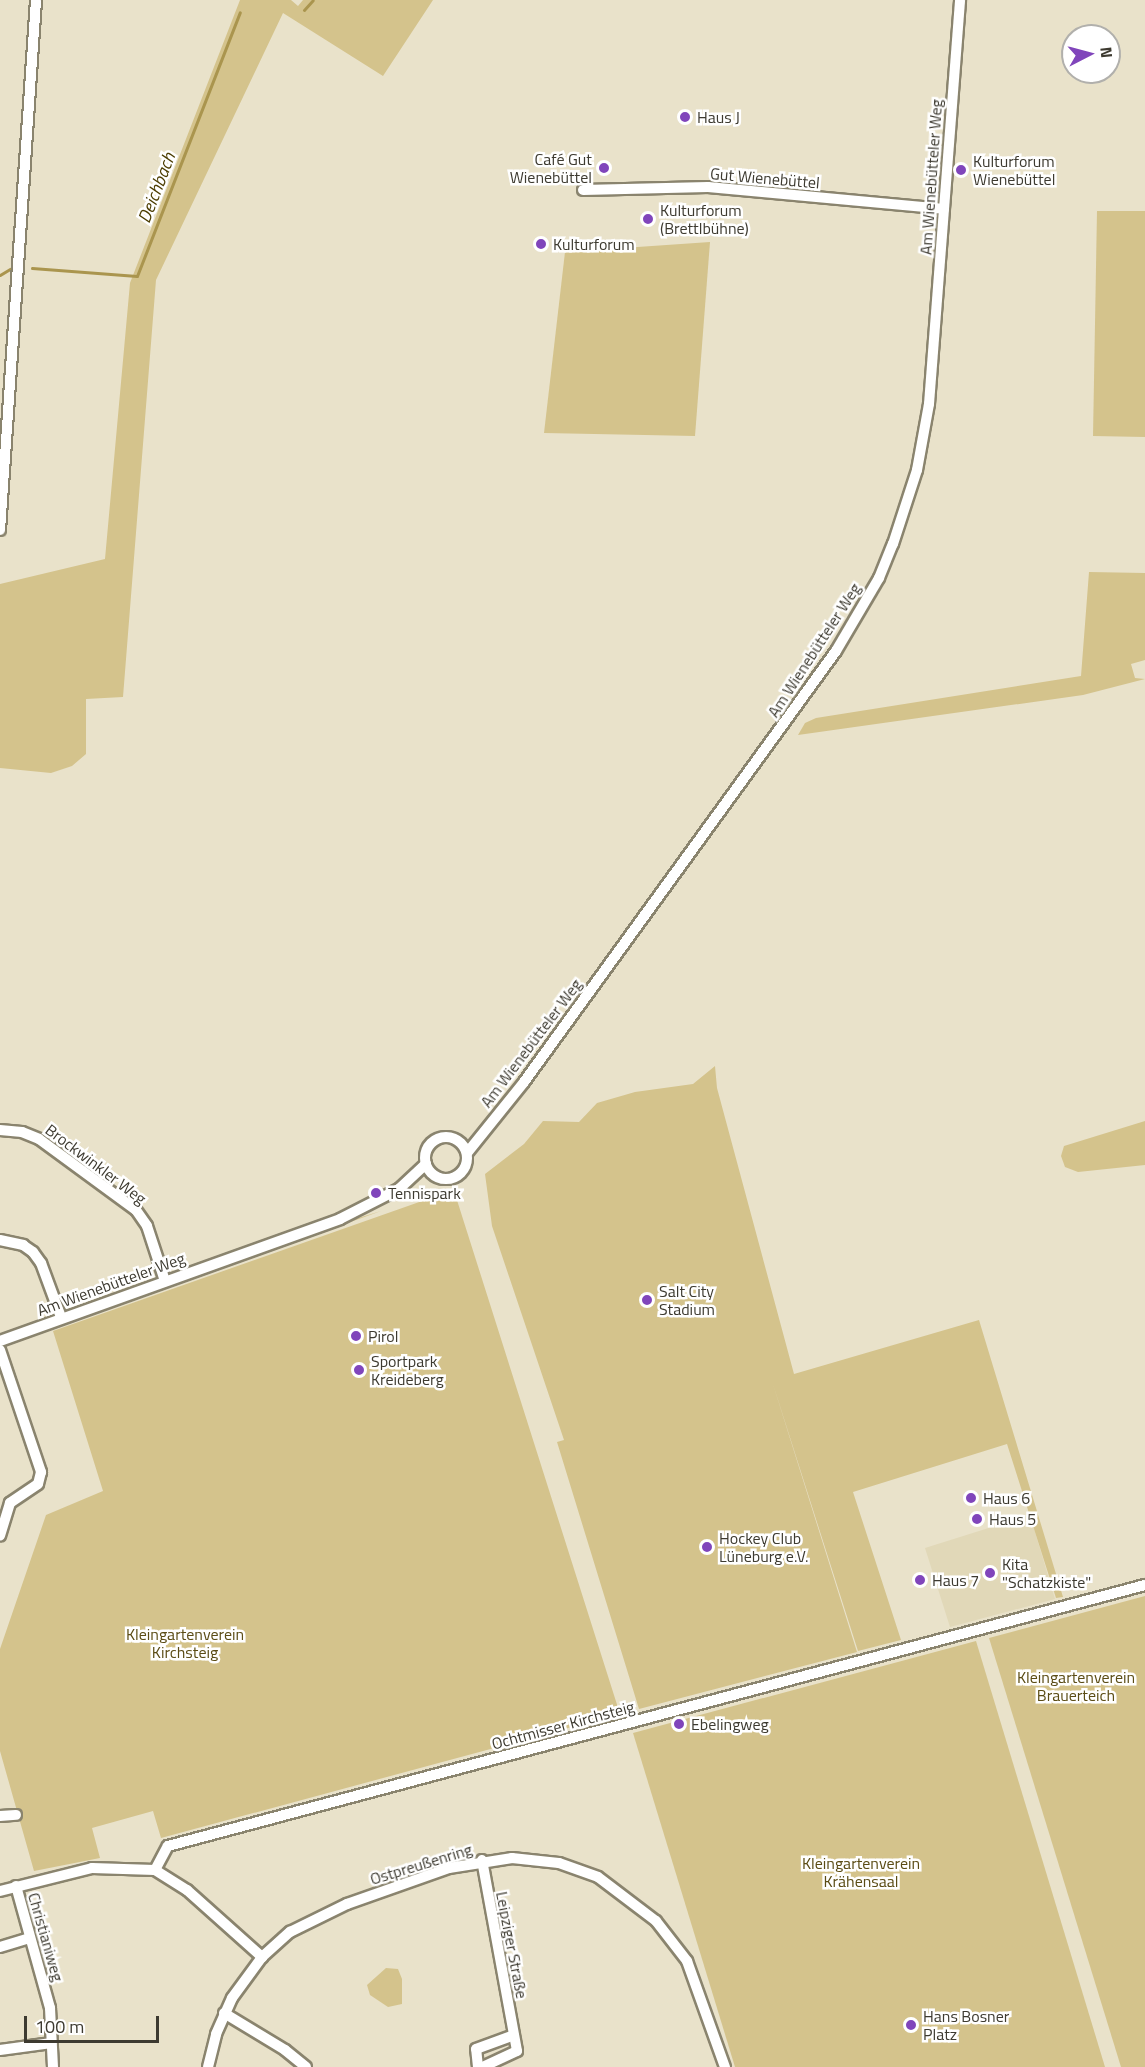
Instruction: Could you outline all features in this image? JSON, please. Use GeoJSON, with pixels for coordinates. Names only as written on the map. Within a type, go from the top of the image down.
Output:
{"type":"FeatureCollection","features":[{"type":"Feature","properties":{"kind":"street"},"geometry":{"type":"LineString","coordinates":[[0,530],[36,0]]}},
{"type":"Feature","properties":{"kind":"street","name":"Am Wienebütteler Weg"},"geometry":{"type":"LineString","coordinates":[[0,1341],[61,1317],[340,1219],[399,1189],[435,1176],[458,1176],[466,1167],[467,1153],[488,1123],[524,1082],[783,725],[851,628],[879,578],[906,510],[924,434],[960,0]]}},
{"type":"Feature","properties":{"kind":"street","name":"Gut Wienebüttel"},"geometry":{"type":"LineString","coordinates":[[583,190],[708,187],[944,209]]}},
{"type":"Feature","properties":{"kind":"street","name":"Am Wienebütteler Weg"},"geometry":{"type":"LineString","coordinates":[[399,1189],[426,1164],[426,1152],[432,1142],[445,1137],[458,1140],[488,1123]]}},
{"type":"Feature","properties":{"kind":"street","name":"Brockwinkler Weg"},"geometry":{"type":"LineString","coordinates":[[0,1130],[22,1132],[39,1139],[136,1210],[147,1226],[165,1281]]}},
{"type":"Feature","properties":{"kind":"street"},"geometry":{"type":"LineString","coordinates":[[458,1140],[467,1153]]}},
{"type":"Feature","properties":{"kind":"street"},"geometry":{"type":"LineString","coordinates":[[426,1164],[435,1176]]}},
{"type":"Feature","properties":{"kind":"street"},"geometry":{"type":"LineString","coordinates":[[0,1240],[23,1245],[33,1252],[41,1263],[61,1317]]}},
{"type":"Feature","properties":{"kind":"street"},"geometry":{"type":"LineString","coordinates":[[0,1350],[41,1472],[38,1484],[10,1503],[0,1536]]}},
{"type":"Feature","properties":{"kind":"street","name":"Ochtmisser Kirchsteig"},"geometry":{"type":"LineString","coordinates":[[155,1870],[168,1846],[1145,1585]]}},
{"type":"Feature","properties":{"kind":"street"},"geometry":{"type":"LineString","coordinates":[[0,1816],[16,1815]]}},
{"type":"Feature","properties":{"kind":"street","name":"Ostpreußenring"},"geometry":{"type":"LineString","coordinates":[[208,2067],[224,2013],[262,1957],[300,1926],[328,1913],[449,1868],[482,1860],[512,1858],[559,1863],[598,1877],[643,1908],[672,1938],[687,1961],[726,2067]]}},
{"type":"Feature","properties":{"kind":"street","name":"Leipziger Straße"},"geometry":{"type":"LineString","coordinates":[[482,1860],[514,2035],[516,2054],[480,2067],[476,2049],[514,2035]]}},
{"type":"Feature","properties":{"kind":"street"},"geometry":{"type":"LineString","coordinates":[[0,1891],[92,1868],[155,1870],[187,1890],[262,1957]]}},
{"type":"Feature","properties":{"kind":"street","name":"Christianiweg"},"geometry":{"type":"LineString","coordinates":[[16,1886],[50,2008],[53,2067]]}},
{"type":"Feature","properties":{"kind":"street"},"geometry":{"type":"LineString","coordinates":[[0,1947],[30,1938]]}},
{"type":"Feature","properties":{"kind":"street"},"geometry":{"type":"LineString","coordinates":[[224,2013],[285,2050],[306,2067]]}},
{"type":"Feature","properties":{"kind":"street"},"geometry":{"type":"LineString","coordinates":[[0,2050],[52,2043]]}},
{"type":"Feature","properties":{"kind":"shaded area","name":"Kita \"Schatzkiste\""},"geometry":{"type":"Polygon","coordinates":[[[1030,1515],[1055,1599],[950,1627],[925,1548],[1030,1515]]]}},
{"type":"Feature","properties":{"kind":"green space"},"geometry":{"type":"Polygon","coordinates":[[[240,0],[291,0],[298,6],[303,0],[433,0],[383,76],[283,13],[156,280],[123,697],[86,699],[86,754],[72,766],[51,773],[0,768],[0,584],[105,559],[130,283],[240,0]]]}},
{"type":"Feature","properties":{"kind":"green space"},"geometry":{"type":"Polygon","coordinates":[[[1097,211],[1145,211],[1145,437],[1093,436],[1097,211]]]}},
{"type":"Feature","properties":{"kind":"green space"},"geometry":{"type":"Polygon","coordinates":[[[710,242],[695,436],[544,433],[565,252],[710,242]]]}},
{"type":"Feature","properties":{"kind":"green space"},"geometry":{"type":"Polygon","coordinates":[[[1089,572],[1145,573],[1145,660],[1131,664],[1135,678],[1145,679],[1083,695],[798,735],[805,723],[816,718],[1081,676],[1089,572]]]}},
{"type":"Feature","properties":{"kind":"green space"},"geometry":{"type":"Polygon","coordinates":[[[715,1066],[717,1088],[794,1374],[979,1320],[1063,1597],[1056,1598],[1007,1444],[853,1492],[901,1640],[858,1651],[772,1381],[857,1652],[639,1709],[557,1442],[564,1440],[492,1226],[485,1174],[524,1144],[543,1121],[579,1122],[597,1103],[635,1092],[693,1084],[715,1066]]]}},
{"type":"Feature","properties":{"kind":"green space"},"geometry":{"type":"Polygon","coordinates":[[[1145,1121],[1145,1165],[1078,1172],[1065,1167],[1061,1156],[1064,1146],[1145,1121]]]}},
{"type":"Feature","properties":{"kind":"green space","name":"Kleingartenverein Kirchsteig"},"geometry":{"type":"Polygon","coordinates":[[[442,1194],[456,1197],[620,1714],[161,1838],[153,1811],[92,1828],[100,1858],[34,1871],[0,1751],[0,1649],[46,1515],[103,1491],[53,1331],[442,1194]]]}},
{"type":"Feature","properties":{"kind":"green space"},"geometry":{"type":"Polygon","coordinates":[[[381,1211],[164,1289],[162,1286],[352,1220],[381,1211]]]}},
{"type":"Feature","properties":{"kind":"green space","name":"Kleingartenverein Brauerteich"},"geometry":{"type":"Polygon","coordinates":[[[1145,1596],[1145,2067],[1121,2067],[989,1638],[1145,1596]]]}},
{"type":"Feature","properties":{"kind":"green space","name":"Kleingartenverein Krähensaal"},"geometry":{"type":"Polygon","coordinates":[[[976,1641],[1105,2067],[735,2067],[633,1733],[976,1641]]]}},
{"type":"Feature","properties":{"kind":"green space"},"geometry":{"type":"Polygon","coordinates":[[[386,1968],[398,1969],[402,1979],[402,2004],[388,2007],[370,1995],[367,1985],[386,1968]]]}},
{"type":"Feature","properties":{"kind":"waterway","name":"Deichbach"},"geometry":{"type":"LineString","coordinates":[[304,10],[313,0]]}},
{"type":"Feature","properties":{"kind":"waterway","name":"Deichbach"},"geometry":{"type":"LineString","coordinates":[[32,268],[137,276],[240,12]]}},
{"type":"Feature","properties":{"kind":"waterway","name":"Deichbach"},"geometry":{"type":"LineString","coordinates":[[0,275],[10,269]]}},
{"type":"Feature","properties":{"kind":"place","name":"Haus J"},"geometry":{"type":"Point","coordinates":[685,117]}},
{"type":"Feature","properties":{"kind":"place","name":"Café Gut Wienebüttel"},"geometry":{"type":"Point","coordinates":[604,168]}},
{"type":"Feature","properties":{"kind":"place","name":"Kulturforum Wienebüttel"},"geometry":{"type":"Point","coordinates":[961,170]}},
{"type":"Feature","properties":{"kind":"place","name":"Kulturforum (Brettlbühne)"},"geometry":{"type":"Point","coordinates":[648,219]}},
{"type":"Feature","properties":{"kind":"place","name":"Kulturforum"},"geometry":{"type":"Point","coordinates":[541,244]}},
{"type":"Feature","properties":{"kind":"place","name":"Tennispark"},"geometry":{"type":"Point","coordinates":[376,1193]}},
{"type":"Feature","properties":{"kind":"place","name":"Salt City Stadium"},"geometry":{"type":"Point","coordinates":[647,1300]}},
{"type":"Feature","properties":{"kind":"place","name":"Pirol"},"geometry":{"type":"Point","coordinates":[356,1336]}},
{"type":"Feature","properties":{"kind":"place","name":"Sportpark Kreideberg"},"geometry":{"type":"Point","coordinates":[359,1370]}},
{"type":"Feature","properties":{"kind":"place","name":"Haus 6"},"geometry":{"type":"Point","coordinates":[971,1498]}},
{"type":"Feature","properties":{"kind":"place","name":"Haus 5"},"geometry":{"type":"Point","coordinates":[977,1519]}},
{"type":"Feature","properties":{"kind":"place","name":"Hockey Club Lüneburg e.V."},"geometry":{"type":"Point","coordinates":[707,1547]}},
{"type":"Feature","properties":{"kind":"place","name":"Kita \"Schatzkiste\""},"geometry":{"type":"Point","coordinates":[990,1573]}},
{"type":"Feature","properties":{"kind":"place","name":"Haus 7"},"geometry":{"type":"Point","coordinates":[920,1580]}},
{"type":"Feature","properties":{"kind":"place","name":"Ebelingweg"},"geometry":{"type":"Point","coordinates":[679,1724]}},
{"type":"Feature","properties":{"kind":"place","name":"Hans Bosner Platz"},"geometry":{"type":"Point","coordinates":[911,2025]}}]}
